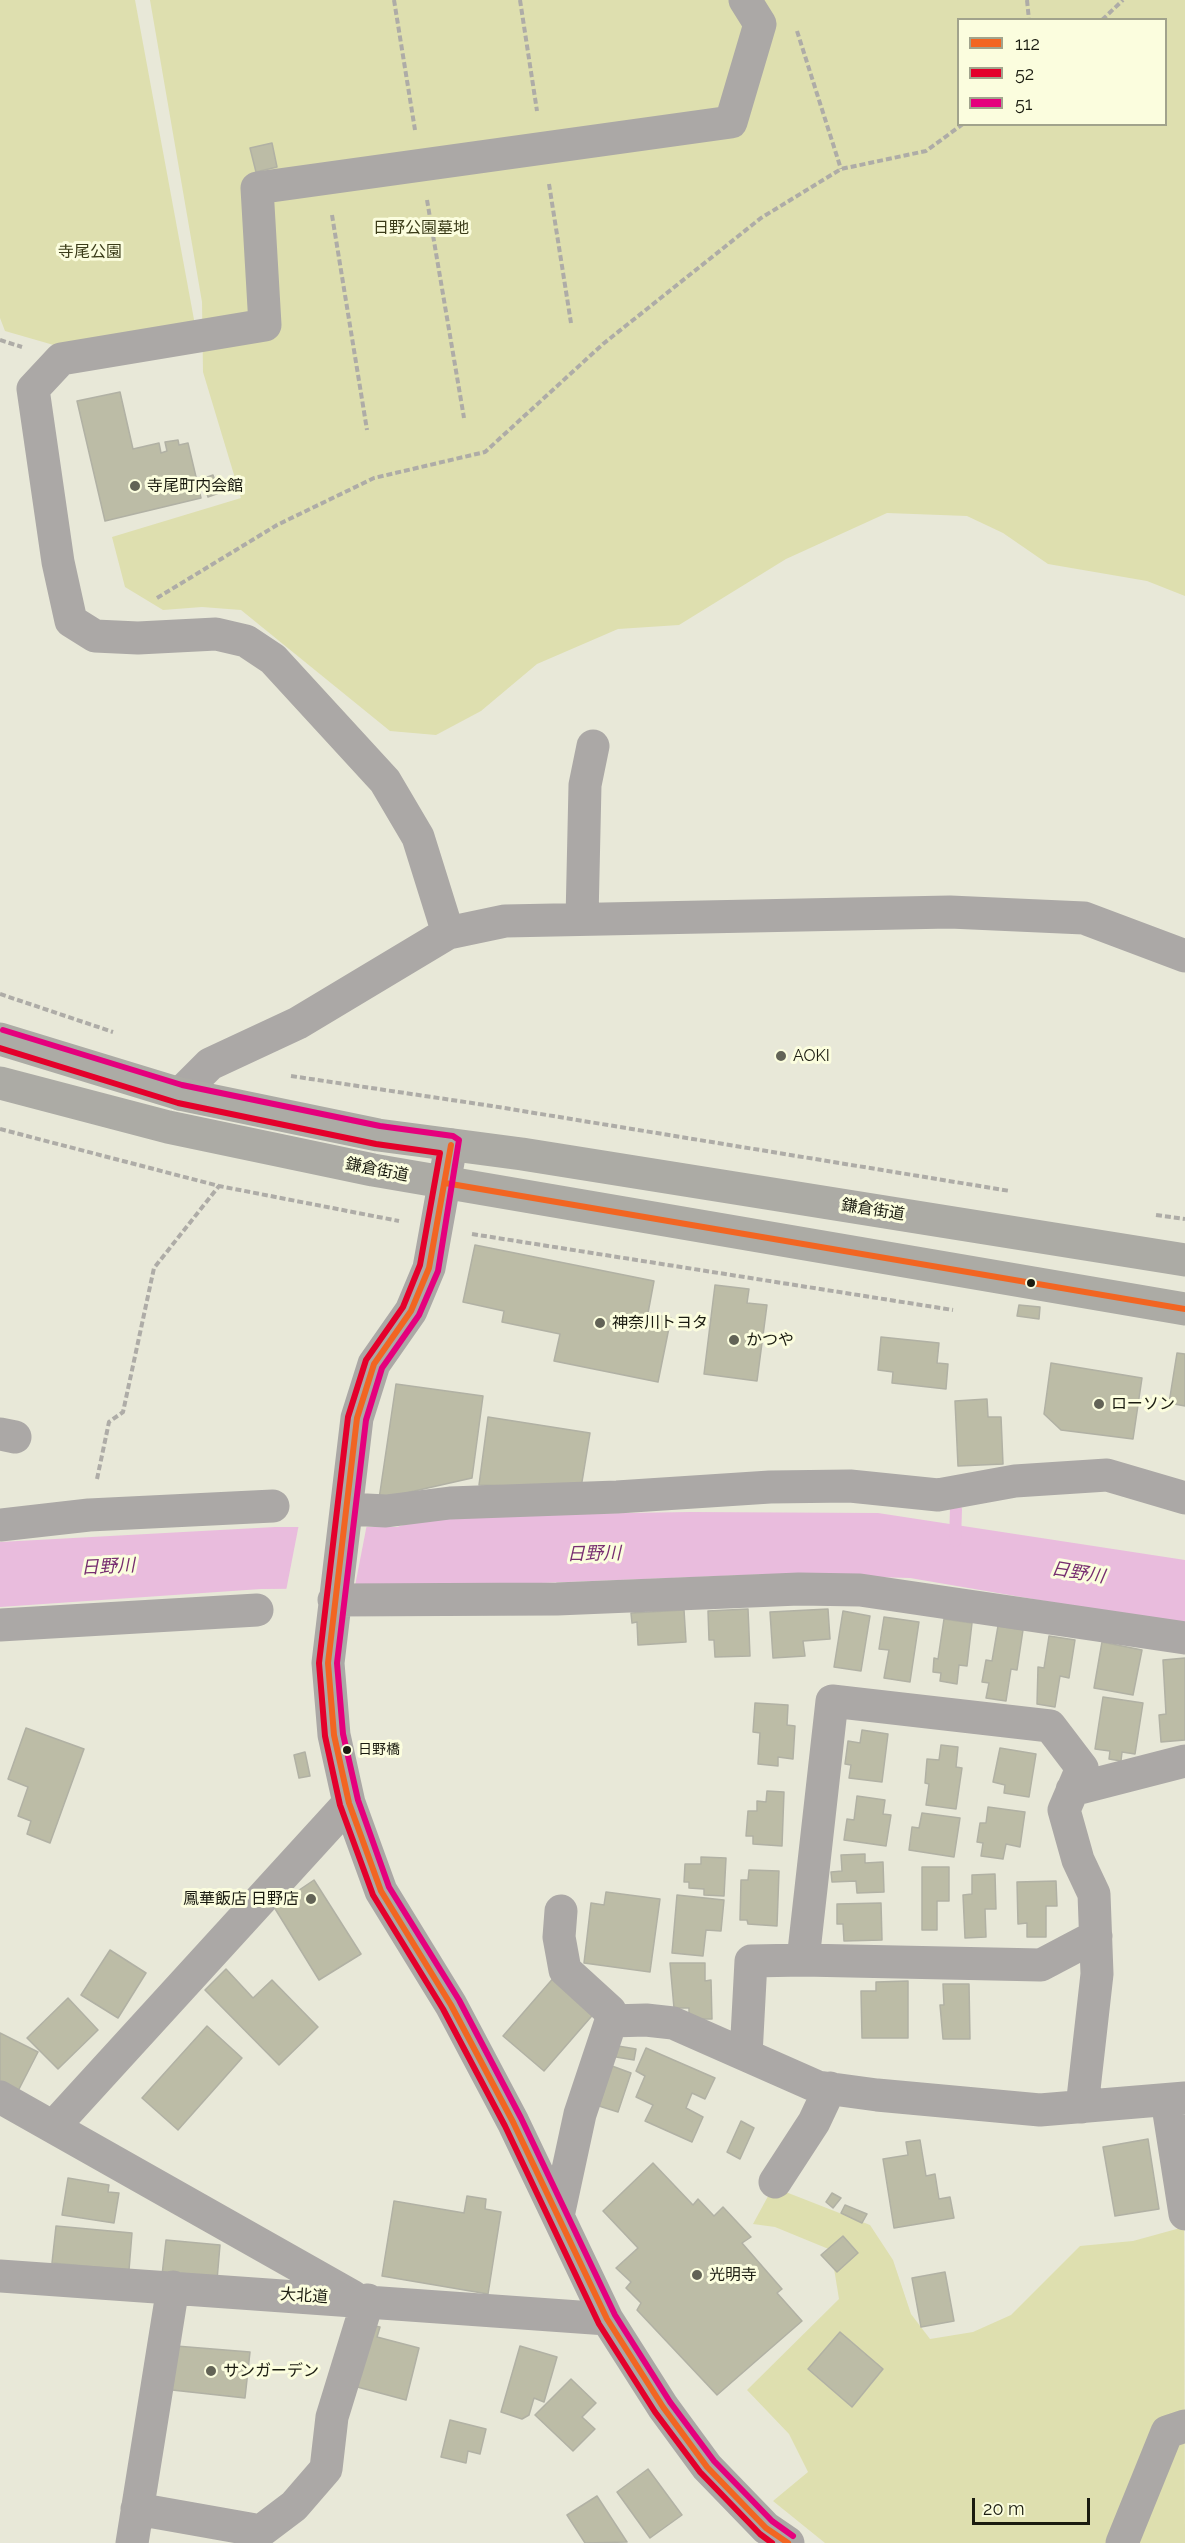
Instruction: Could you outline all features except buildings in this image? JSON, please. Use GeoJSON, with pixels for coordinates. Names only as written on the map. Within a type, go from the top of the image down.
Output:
{"type":"FeatureCollection","features":[{"type":"Feature","properties":{"kind":"main road","name":"鎌倉街道"},"geometry":{"type":"LineString","coordinates":[[0,1039],[180,1094],[378,1135],[522,1154],[1185,1260]]}},
{"type":"Feature","properties":{"kind":"main road","name":"鎌倉街道"},"geometry":{"type":"LineString","coordinates":[[0,1083],[168,1127],[373,1170],[1185,1310]]}},
{"type":"Feature","properties":{"kind":"street"},"geometry":{"type":"LineString","coordinates":[[448,933],[418,837],[385,781],[273,659],[246,641],[216,634],[138,638],[95,636],[71,621],[58,562],[33,389],[61,359],[265,325],[257,188],[731,122],[753,12]]}},
{"type":"Feature","properties":{"kind":"street"},"geometry":{"type":"LineString","coordinates":[[582,919],[585,785],[593,746]]}},
{"type":"Feature","properties":{"kind":"street"},"geometry":{"type":"LineString","coordinates":[[180,1094],[210,1064],[298,1023],[448,933],[505,921],[950,912],[1084,918],[1185,956]]}},
{"type":"Feature","properties":{"kind":"street"},"geometry":{"type":"LineString","coordinates":[[451,1145],[429,1268],[411,1311],[374,1364],[360,1407],[335,1592],[328,1663],[334,1735],[349,1803],[381,1891],[451,2005],[558,2216],[607,2319],[663,2407],[706,2467],[766,2538]]}},
{"type":"Feature","properties":{"kind":"street"},"geometry":{"type":"LineString","coordinates":[[346,1516],[450,1503],[617,1497],[770,1487],[850,1486],[938,1495],[1015,1481],[1107,1475],[1185,1498]]}},
{"type":"Feature","properties":{"kind":"street"},"geometry":{"type":"LineString","coordinates":[[0,1525],[89,1515],[273,1506]]}},
{"type":"Feature","properties":{"kind":"street"},"geometry":{"type":"LineString","coordinates":[[335,1592],[557,1599],[799,1588],[860,1590],[1185,1638]]}},
{"type":"Feature","properties":{"kind":"street"},"geometry":{"type":"LineString","coordinates":[[0,1625],[257,1610]]}},
{"type":"Feature","properties":{"kind":"street"},"geometry":{"type":"LineString","coordinates":[[803,1960],[832,1701],[1050,1726],[1082,1768],[1064,1810],[1078,1860],[1094,1894],[1097,1974],[1083,2107]]}},
{"type":"Feature","properties":{"kind":"street"},"geometry":{"type":"LineString","coordinates":[[1072,1790],[1185,1761]]}},
{"type":"Feature","properties":{"kind":"street"},"geometry":{"type":"LineString","coordinates":[[54,2126],[349,1803]]}},
{"type":"Feature","properties":{"kind":"street"},"geometry":{"type":"LineString","coordinates":[[558,2216],[580,2114],[611,2021],[610,2010],[565,1970],[559,1937],[561,1911]]}},
{"type":"Feature","properties":{"kind":"street"},"geometry":{"type":"LineString","coordinates":[[746,2055],[751,1961],[1041,1965],[1096,1936]]}},
{"type":"Feature","properties":{"kind":"street"},"geometry":{"type":"LineString","coordinates":[[611,2021],[646,2020],[673,2024],[818,2087],[1040,2110],[1176,2099],[1185,2214]]}},
{"type":"Feature","properties":{"kind":"street"},"geometry":{"type":"LineString","coordinates":[[775,2182],[814,2122],[830,2088]]}},
{"type":"Feature","properties":{"kind":"street"},"geometry":{"type":"LineString","coordinates":[[0,2097],[363,2300],[332,2417],[326,2469],[294,2506],[261,2531],[137,2509]]}},
{"type":"Feature","properties":{"kind":"street","name":"大北道"},"geometry":{"type":"LineString","coordinates":[[0,2276],[607,2319]]}},
{"type":"Feature","properties":{"kind":"street"},"geometry":{"type":"LineString","coordinates":[[132,2543],[173,2287]]}},
{"type":"Feature","properties":{"kind":"street"},"geometry":{"type":"LineString","coordinates":[[1122,2543],[1167,2432],[1185,2426]]}},
{"type":"Feature","properties":{"kind":"path"},"geometry":{"type":"LineString","coordinates":[[394,0],[464,418]]}},
{"type":"Feature","properties":{"kind":"path"},"geometry":{"type":"LineString","coordinates":[[1027,0],[1029,18]]}},
{"type":"Feature","properties":{"kind":"path"},"geometry":{"type":"LineString","coordinates":[[1104,18],[1123,0]]}},
{"type":"Feature","properties":{"kind":"path"},"geometry":{"type":"LineString","coordinates":[[753,12],[798,32],[841,169]]}},
{"type":"Feature","properties":{"kind":"path"},"geometry":{"type":"LineString","coordinates":[[156,599],[278,525],[374,478],[484,452],[603,344],[761,218],[841,169],[926,151],[960,126]]}},
{"type":"Feature","properties":{"kind":"path"},"geometry":{"type":"LineString","coordinates":[[326,178],[367,430]]}},
{"type":"Feature","properties":{"kind":"path"},"geometry":{"type":"LineString","coordinates":[[0,994],[116,1033]]}},
{"type":"Feature","properties":{"kind":"path"},"geometry":{"type":"LineString","coordinates":[[280,1074],[492,1106],[1022,1193]]}},
{"type":"Feature","properties":{"kind":"path"},"geometry":{"type":"LineString","coordinates":[[0,1130],[219,1186],[437,1228],[960,1311]]}},
{"type":"Feature","properties":{"kind":"path"},"geometry":{"type":"LineString","coordinates":[[89,1515],[109,1422],[123,1412],[154,1268],[219,1186]]}},
{"type":"Feature","properties":{"kind":"path"},"geometry":{"type":"LineString","coordinates":[[1150,1214],[1185,1219]]}},
{"type":"Feature","properties":{"kind":"green space","name":"寺尾公園"},"geometry":{"type":"Polygon","coordinates":[[[0,0],[135,0],[195,325],[64,348],[5,331],[0,318],[0,0]]]}},
{"type":"Feature","properties":{"kind":"green space","name":"日野公園墓地"},"geometry":{"type":"Polygon","coordinates":[[[150,0],[1185,0],[1185,596],[1147,581],[1048,564],[1003,533],[967,516],[887,513],[786,559],[679,625],[618,629],[537,664],[481,711],[436,735],[390,731],[241,610],[202,607],[163,610],[125,587],[112,537],[241,498],[203,372],[202,302],[150,0]]]}},
{"type":"Feature","properties":{"kind":"green space"},"geometry":{"type":"Polygon","coordinates":[[[773,2187],[870,2225],[893,2260],[911,2314],[930,2339],[973,2332],[1011,2315],[1080,2246],[1133,2241],[1184,2227],[1185,2543],[825,2543],[773,2501],[808,2472],[789,2434],[747,2390],[839,2299],[831,2250],[775,2227],[753,2224],[773,2187]]]}},
{"type":"Feature","properties":{"kind":"water","name":"日野川"},"geometry":{"type":"Polygon","coordinates":[[[690,1512],[878,1513],[1185,1560],[1185,1625],[910,1578],[772,1574],[413,1588],[261,1589],[0,1607],[0,1542],[275,1527],[397,1527],[432,1516],[690,1512]]]}},
{"type":"Feature","properties":{"kind":"pier"},"geometry":{"type":"Polygon","coordinates":[[[299,1524],[367,1524],[354,1591],[286,1591],[299,1524]]]}},
{"type":"Feature","properties":{"kind":"waterway"},"geometry":{"type":"LineString","coordinates":[[955,1541],[956,1509]]}},
{"type":"Feature","properties":{"kind":"transit line","name":"51"},"geometry":{"type":"LineString","coordinates":[[3,1030],[182,1085],[380,1126],[453,1136],[459,1140],[438,1271],[419,1315],[382,1368],[366,1420],[337,1663],[343,1734],[358,1800],[389,1887],[459,2000],[521,2118],[615,2315],[670,2402],[714,2461],[772,2521],[793,2536]]}},
{"type":"Feature","properties":{"kind":"transit line","name":"52"},"geometry":{"type":"LineString","coordinates":[[0,1048],[178,1103],[376,1144],[440,1153],[420,1265],[403,1307],[366,1360],[348,1417],[319,1663],[325,1736],[340,1805],[373,1895],[443,2009],[505,2126],[599,2324],[655,2412],[700,2472],[760,2534],[772,2543]]}},
{"type":"Feature","properties":{"kind":"transit line","name":"112"},"geometry":{"type":"LineString","coordinates":[[451,1145],[429,1268],[411,1311],[374,1364],[357,1418],[328,1663],[334,1735],[349,1803],[381,1891],[451,2005],[513,2122],[607,2319],[663,2407],[707,2467],[766,2528],[788,2543]]}},
{"type":"Feature","properties":{"kind":"transit line","name":"112"},"geometry":{"type":"LineString","coordinates":[[445,1183],[1185,1309]]}},
{"type":"Feature","properties":{"kind":"place","name":"寺尾町内会館"},"geometry":{"type":"Point","coordinates":[135,486]}},
{"type":"Feature","properties":{"kind":"place","name":"AOKI"},"geometry":{"type":"Point","coordinates":[781,1056]}},
{"type":"Feature","properties":{"kind":"place","name":"神奈川トヨタ"},"geometry":{"type":"Point","coordinates":[600,1323]}},
{"type":"Feature","properties":{"kind":"place","name":"かつや"},"geometry":{"type":"Point","coordinates":[734,1340]}},
{"type":"Feature","properties":{"kind":"place","name":"ローソン"},"geometry":{"type":"Point","coordinates":[1099,1404]}},
{"type":"Feature","properties":{"kind":"place","name":"日野橋"},"geometry":{"type":"Point","coordinates":[347,1750]}},
{"type":"Feature","properties":{"kind":"place","name":"鳳華飯店 日野店"},"geometry":{"type":"Point","coordinates":[311,1899]}},
{"type":"Feature","properties":{"kind":"place","name":"光明寺"},"geometry":{"type":"Point","coordinates":[697,2275]}},
{"type":"Feature","properties":{"kind":"place","name":"サンガーデン"},"geometry":{"type":"Point","coordinates":[211,2371]}}]}
